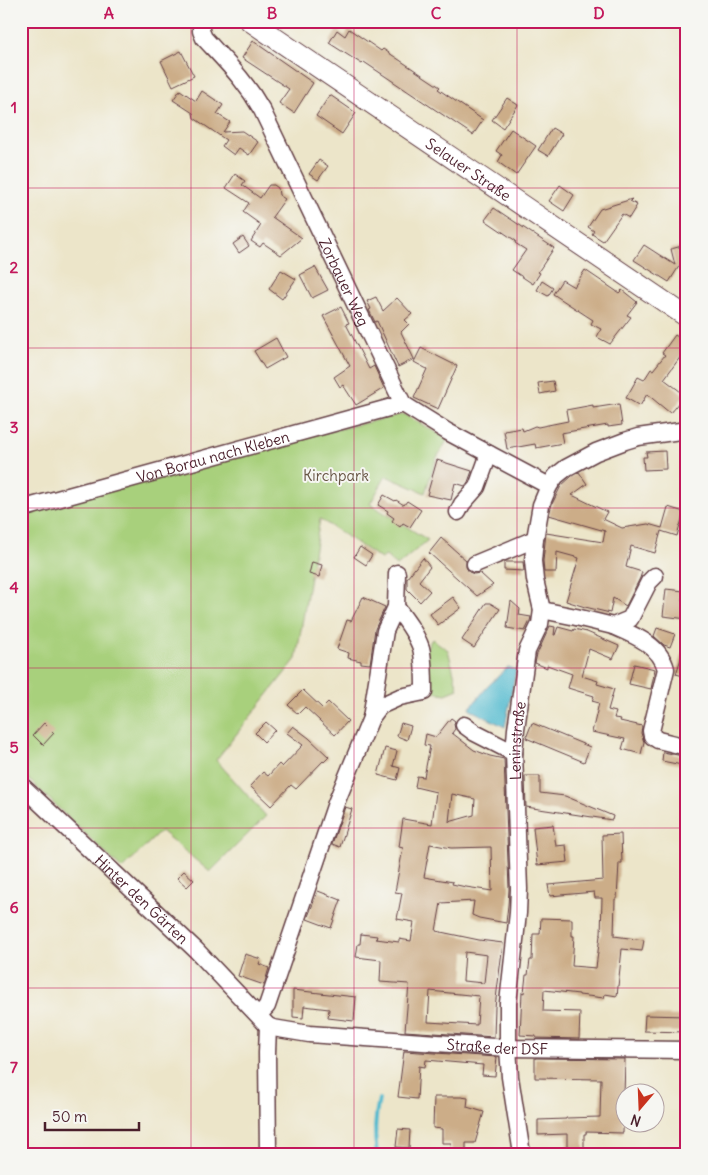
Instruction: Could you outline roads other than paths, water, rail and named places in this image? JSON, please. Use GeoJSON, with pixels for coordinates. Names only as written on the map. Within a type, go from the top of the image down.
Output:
{"type":"FeatureCollection","features":[{"type":"Feature","properties":{"kind":"main road","name":"Selauer Straße"},"geometry":{"type":"LineString","coordinates":[[250,21],[687,317]]}},
{"type":"Feature","properties":{"kind":"street","name":"Zorbauer Weg"},"geometry":{"type":"LineString","coordinates":[[201,21],[201,32],[204,38],[240,76],[262,110],[403,404]]}},
{"type":"Feature","properties":{"kind":"street"},"geometry":{"type":"LineString","coordinates":[[403,404],[448,432],[550,486]]}},
{"type":"Feature","properties":{"kind":"street","name":"Von Borau nach Kleben"},"geometry":{"type":"LineString","coordinates":[[21,509],[403,404]]}},
{"type":"Feature","properties":{"kind":"street","name":"Leninstraße"},"geometry":{"type":"LineString","coordinates":[[522,1154],[510,1077],[508,1048],[508,1003],[519,889],[514,753],[527,650],[540,624],[542,610],[533,562],[535,539],[542,505],[556,476],[566,468],[596,452],[638,437],[687,430]]}},
{"type":"Feature","properties":{"kind":"street"},"geometry":{"type":"LineString","coordinates":[[458,512],[476,487],[489,454]]}},
{"type":"Feature","properties":{"kind":"street"},"geometry":{"type":"LineString","coordinates":[[475,564],[535,539]]}},
{"type":"Feature","properties":{"kind":"street"},"geometry":{"type":"LineString","coordinates":[[268,1154],[267,1053],[264,1021],[267,1006],[336,803],[371,718],[385,631],[396,607],[397,572]]}},
{"type":"Feature","properties":{"kind":"street"},"geometry":{"type":"LineString","coordinates":[[612,626],[630,618],[654,576]]}},
{"type":"Feature","properties":{"kind":"street"},"geometry":{"type":"LineString","coordinates":[[371,718],[380,706],[400,697],[424,692],[421,648],[410,626],[396,607]]}},
{"type":"Feature","properties":{"kind":"street"},"geometry":{"type":"LineString","coordinates":[[542,610],[612,626],[626,631],[650,645],[658,653],[666,669],[651,731],[652,736],[658,740],[687,747]]}},
{"type":"Feature","properties":{"kind":"street"},"geometry":{"type":"LineString","coordinates":[[464,725],[475,733],[514,753]]}},
{"type":"Feature","properties":{"kind":"street","name":"Hinter den Gärten"},"geometry":{"type":"LineString","coordinates":[[21,785],[196,950],[264,1021]]}},
{"type":"Feature","properties":{"kind":"street","name":"Straße der DSF"},"geometry":{"type":"LineString","coordinates":[[264,1021],[280,1030],[309,1034],[508,1048],[687,1050]]}},
{"type":"Feature","properties":{"kind":"water"},"geometry":{"type":"Polygon","coordinates":[[[508,667],[516,670],[505,727],[469,709],[488,686],[508,667]]]}},
{"type":"Feature","properties":{"kind":"waterway"},"geometry":{"type":"LineString","coordinates":[[377,1154],[375,1126],[379,1099]]}},
{"type":"Feature","properties":{"kind":"park label","name":"Kirchpark"},"geometry":{"type":"Point","coordinates":[336,475]}}]}
